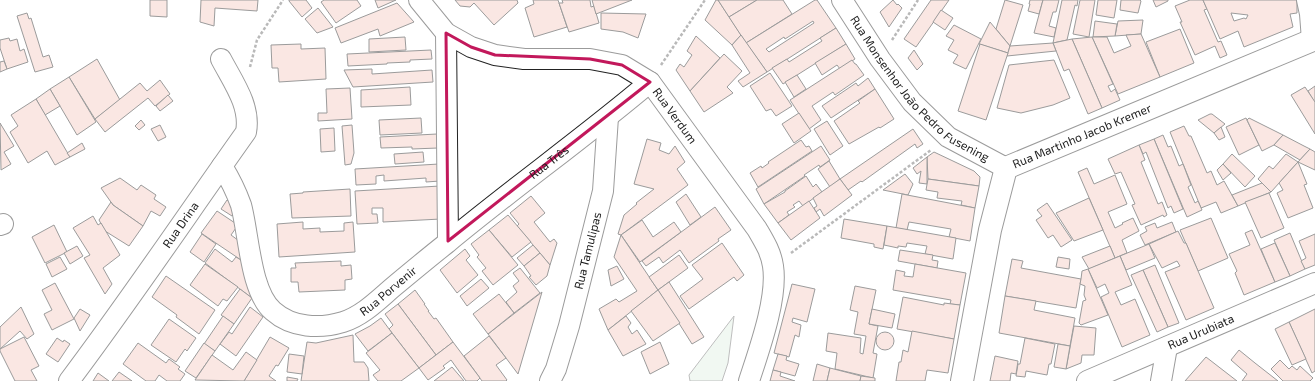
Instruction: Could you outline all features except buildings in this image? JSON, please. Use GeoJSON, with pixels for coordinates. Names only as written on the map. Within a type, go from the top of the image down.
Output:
{"type":"FeatureCollection","features":[{"type":"Feature","properties":{"kind":"street","name":"Rua Verdum"},"geometry":{"type":"LineString","coordinates":[[419,0],[446,33],[471,47],[495,55],[524,58],[590,59],[622,65],[650,82],[757,229],[769,250],[773,266],[774,282],[761,345],[749,381]]}},
{"type":"Feature","properties":{"kind":"street","name":"Rua Monsenhor João Pedro Fusening"},"geometry":{"type":"LineString","coordinates":[[842,0],[880,59],[912,102],[948,137],[1006,168]]}},
{"type":"Feature","properties":{"kind":"street"},"geometry":{"type":"LineString","coordinates":[[1307,0],[1314,40]]}},
{"type":"Feature","properties":{"kind":"street"},"geometry":{"type":"LineString","coordinates":[[446,33],[448,241]]}},
{"type":"Feature","properties":{"kind":"street","name":"Rua Martinho Jacob Kremer"},"geometry":{"type":"LineString","coordinates":[[962,381],[990,230],[1006,168],[1314,40]]}},
{"type":"Feature","properties":{"kind":"street","name":"Rua Drina"},"geometry":{"type":"LineString","coordinates":[[68,381],[186,218],[246,132],[248,123],[242,98],[221,59]]}},
{"type":"Feature","properties":{"kind":"street","name":"Rua Três"},"geometry":{"type":"LineString","coordinates":[[448,241],[608,117],[650,82]]}},
{"type":"Feature","properties":{"kind":"street","name":"Rua Tamulipas"},"geometry":{"type":"LineString","coordinates":[[550,381],[556,369],[569,326],[603,191],[608,117]]}},
{"type":"Feature","properties":{"kind":"street","name":"Rua Porvenir"},"geometry":{"type":"LineString","coordinates":[[222,166],[230,178],[241,206],[253,269],[262,297],[273,311],[292,323],[317,327],[344,322],[365,311],[448,241]]}},
{"type":"Feature","properties":{"kind":"street","name":"Rua Urubiata"},"geometry":{"type":"LineString","coordinates":[[1087,381],[1315,283]]}},
{"type":"Feature","properties":{"kind":"street"},"geometry":{"type":"LineString","coordinates":[[1161,381],[1168,347]]}},
{"type":"Feature","properties":{"kind":"path"},"geometry":{"type":"LineString","coordinates":[[242,98],[257,40],[283,0]]}},
{"type":"Feature","properties":{"kind":"path"},"geometry":{"type":"LineString","coordinates":[[650,82],[705,0]]}},
{"type":"Feature","properties":{"kind":"path"},"geometry":{"type":"LineString","coordinates":[[880,59],[918,0]]}},
{"type":"Feature","properties":{"kind":"path"},"geometry":{"type":"LineString","coordinates":[[773,266],[948,137]]}},
{"type":"Feature","properties":{"kind":"highlighted area"},"geometry":{"type":"Polygon","coordinates":[[[446,33],[471,47],[495,55],[590,59],[622,65],[650,82],[448,241],[446,33]]]}},
{"type":"Feature","properties":{"kind":"green space"},"geometry":{"type":"Polygon","coordinates":[[[734,316],[728,363],[722,381],[690,381],[689,375],[734,316]]]}}]}
